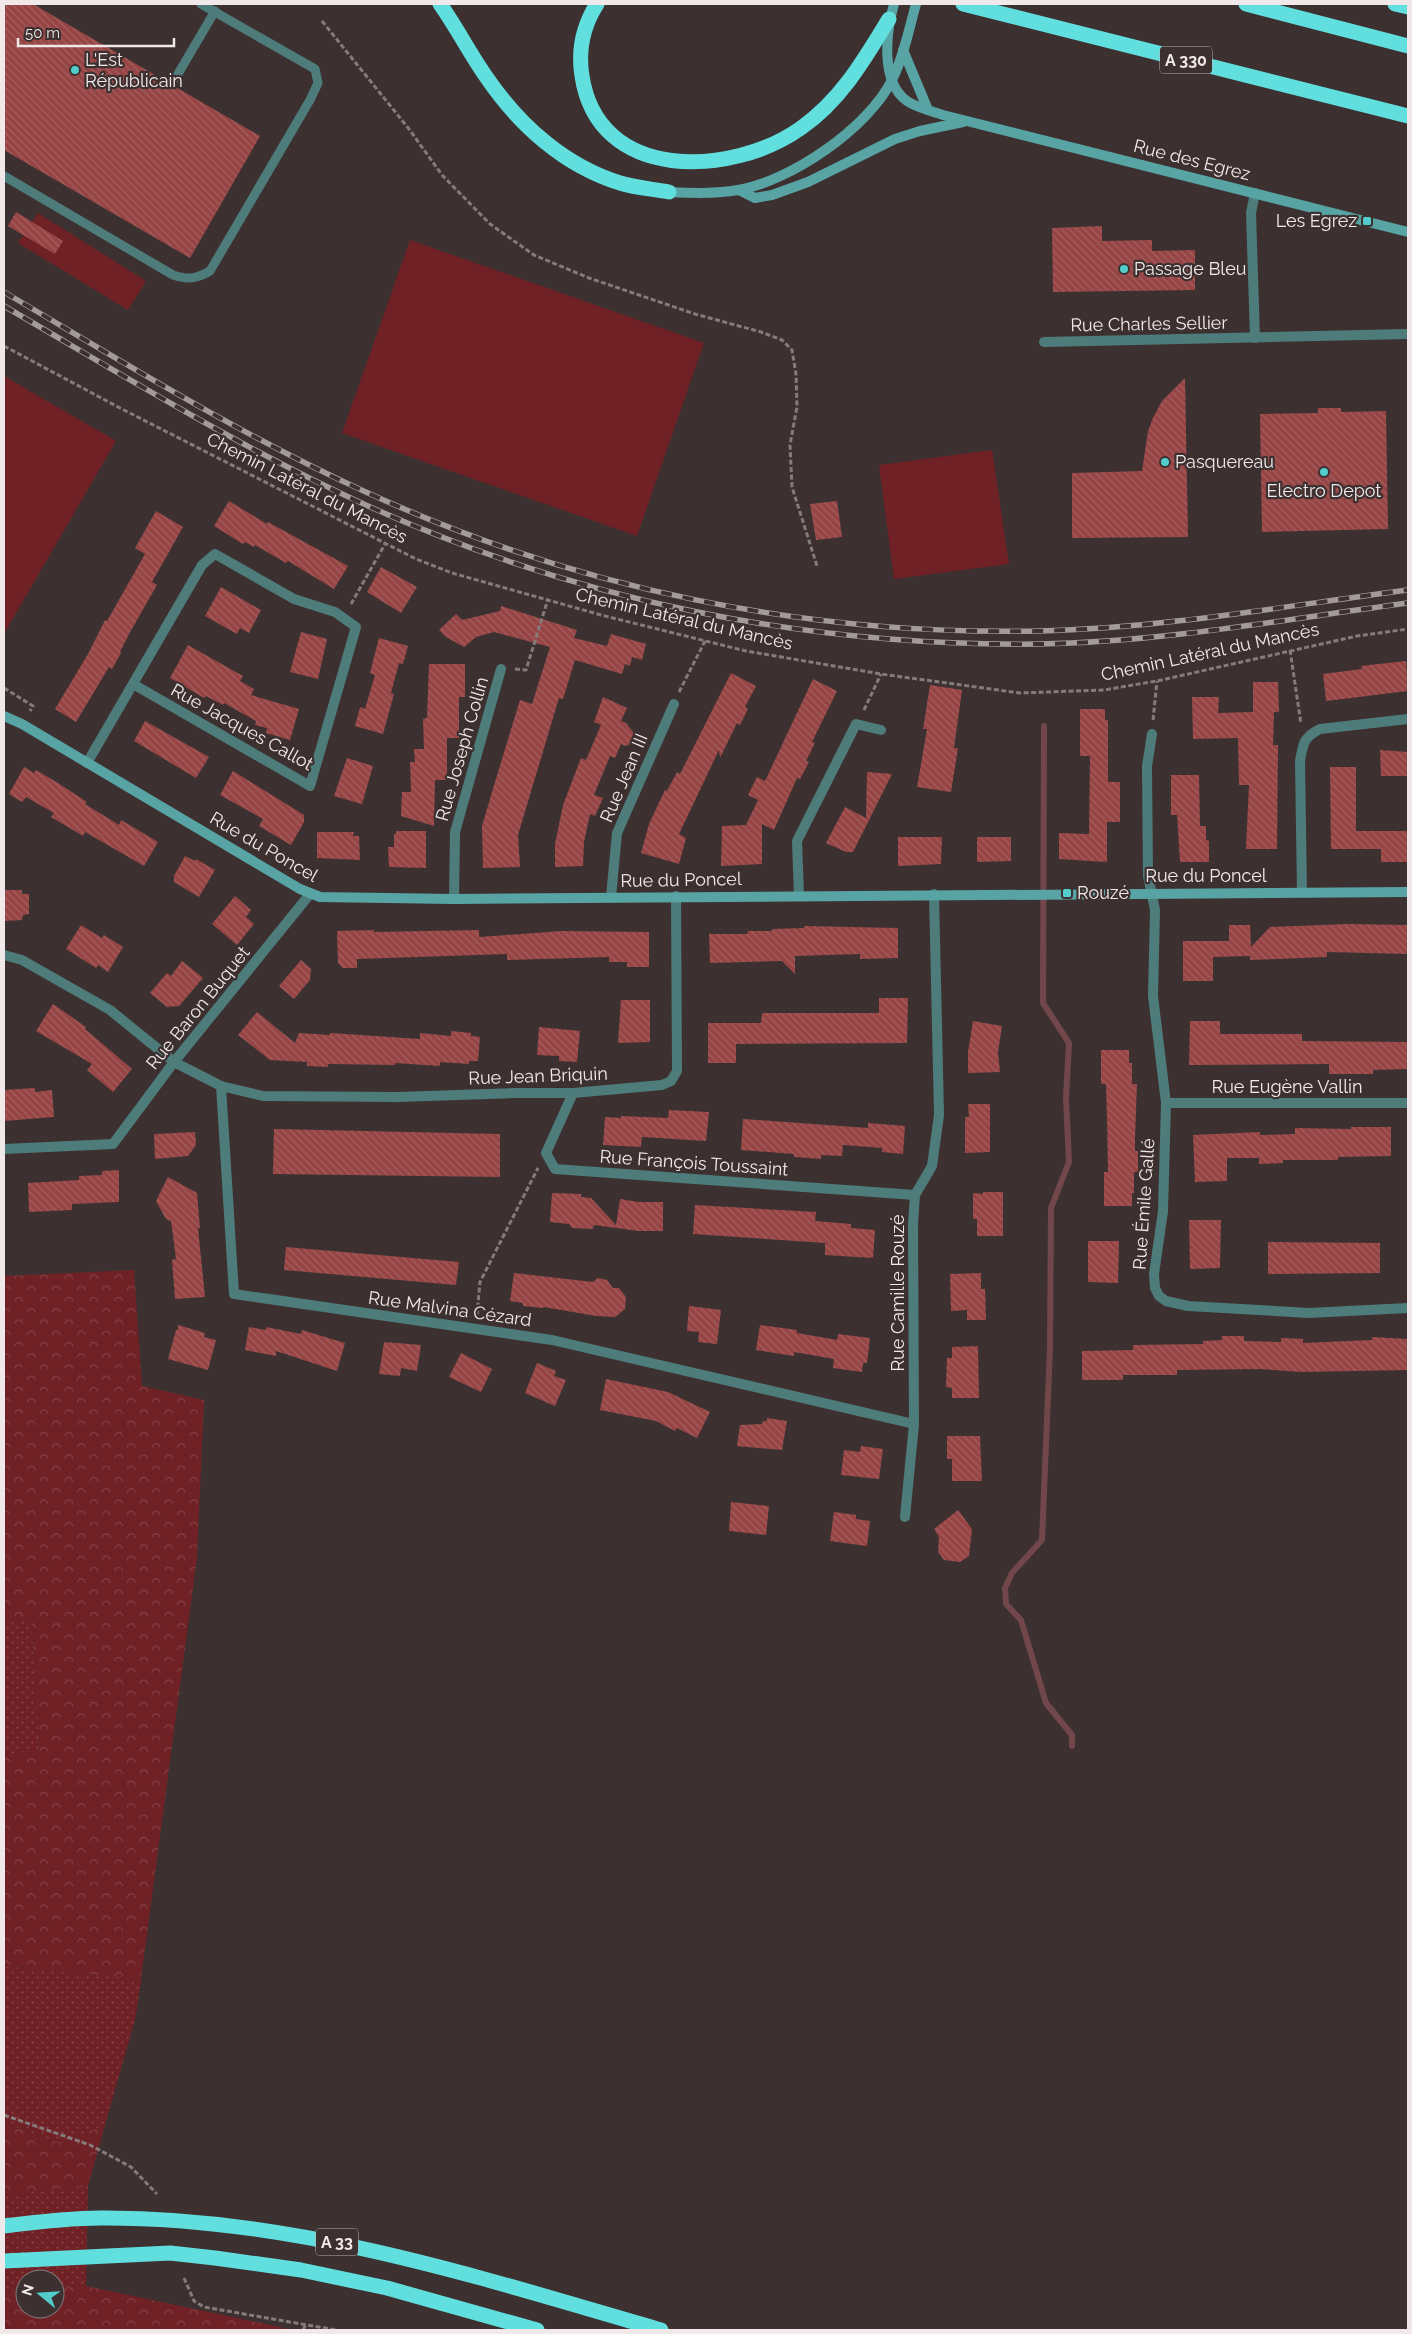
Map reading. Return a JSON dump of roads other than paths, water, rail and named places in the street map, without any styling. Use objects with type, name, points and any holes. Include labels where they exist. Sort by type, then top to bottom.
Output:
[{"type":"highway","points":[[440,4],[488,79],[524,123],[554,151],[591,172],[622,184],[669,192]]},
{"type":"highway","points":[[597,4],[590,15],[582,38],[581,66],[584,89],[594,112],[606,130],[640,153],[665,161],[686,163],[728,158],[746,153],[780,140],[800,129],[821,112],[852,78],[889,20]]},
{"type":"highway","name":"A 330","points":[[963,4],[1408,116]]},
{"type":"highway","points":[[1246,4],[1408,46]]},
{"type":"highway","points":[[1395,4],[1408,7]]},
{"type":"highway","name":"A 33","points":[[4,2226],[51,2220],[101,2218],[166,2220],[254,2228],[328,2240],[397,2255],[661,2330]]},
{"type":"highway","name":"A 33","points":[[4,2262],[170,2253],[215,2258],[301,2270],[387,2288],[537,2330]]},
{"type":"street","points":[[892,80],[888,62],[889,20],[894,4]]},
{"type":"street","points":[[669,192],[702,193],[739,190],[780,175],[810,160],[830,147],[851,130],[876,103],[892,80],[916,4]]},
{"type":"street","points":[[903,50],[928,110]]},
{"type":"street","name":"Rue des Egrez","points":[[892,80],[900,94],[909,102],[928,110],[1408,232]]},
{"type":"street","points":[[739,190],[755,198],[772,195],[832,172],[895,139],[920,131],[968,121]]},
{"type":"street","points":[[1255,193],[1251,213],[1255,338]]},
{"type":"street","name":"Rue Charles Sellier","points":[[1044,342],[1408,334]]},
{"type":"street","name":"Rue Jacques Callot","points":[[215,554],[294,599],[335,612],[356,627],[310,786],[133,684],[202,566],[215,554]]},
{"type":"street","name":"Rue Joseph Collin","points":[[454,899],[455,832],[501,669]]},
{"type":"street","points":[[87,763],[133,684]]},
{"type":"street","name":"Rue Jean III","points":[[611,897],[617,833],[674,704]]},
{"type":"street","name":"Rue du Poncel","points":[[4,716],[22,724],[310,894],[336,898],[454,899],[1408,892]]},
{"type":"street","points":[[1302,892],[1300,761],[1302,746],[1308,735],[1320,729],[1408,719]]},
{"type":"street","points":[[799,895],[797,842],[856,724],[881,730]]},
{"type":"street","name":"Rue Émile Gallé","points":[[1152,734],[1147,766],[1148,876],[1155,910],[1153,996],[1166,1103],[1163,1211],[1154,1274],[1155,1288],[1159,1296],[1166,1301],[1188,1306],[1309,1314],[1408,1308]]},
{"type":"street","name":"Rue Baron Buquet","points":[[4,1149],[112,1144],[174,1062],[310,894]]},
{"type":"street","name":"Rue Camille Rouzé","points":[[904,1517],[914,1424],[913,1224],[916,1195],[932,1166],[939,1115],[934,894]]},
{"type":"street","name":"Rue Jean Briquin","points":[[221,1086],[263,1096],[398,1097],[514,1093],[573,1094],[662,1085],[671,1081],[677,1071],[676,896]]},
{"type":"street","points":[[4,955],[22,960],[110,1010],[174,1062],[221,1086]]},
{"type":"street","name":"Rue Malvina Cézard","points":[[221,1086],[234,1294],[552,1340],[914,1424]]},
{"type":"street","name":"Rue François Toussaint","points":[[573,1094],[546,1153],[554,1170],[916,1195]]},
{"type":"street","name":"Rue Eugène Vallin","points":[[1166,1103],[1408,1103]]},
{"type":"lane","points":[[4,176],[173,275],[186,280],[197,278],[210,271],[310,100],[318,83],[315,69],[201,4]]},
{"type":"lane","points":[[175,78],[214,11]]},
{"type":"waterway","points":[[1044,726],[1043,1003],[1069,1043],[1066,1098],[1069,1162],[1051,1208],[1050,1348],[1042,1540],[1012,1573],[1005,1588],[1006,1604],[1021,1620],[1046,1703],[1072,1735],[1072,1746]]},
{"type":"railway","points":[[4,292],[229,423],[368,493],[448,527],[529,556],[612,580],[696,600],[781,615],[866,625],[952,630],[1039,631],[1132,626],[1178,621],[1408,590]]},
{"type":"railway","points":[[4,306],[229,436],[368,506],[448,539],[529,568],[612,592],[696,612],[781,627],[866,637],[952,643],[1039,644],[1132,639],[1179,634],[1408,603]]},
{"type":"place","name":"L'Est Républicain","points":[[75,70]]},
{"type":"place","name":"Les Egrez","points":[[1367,221]]},
{"type":"place","name":"Passage Bleu","points":[[1124,269]]},
{"type":"place","name":"Pasquereau","points":[[1165,462]]},
{"type":"place","name":"Electro Depot","points":[[1324,472]]},
{"type":"place","name":"Rouzé","points":[[1067,893]]}]
